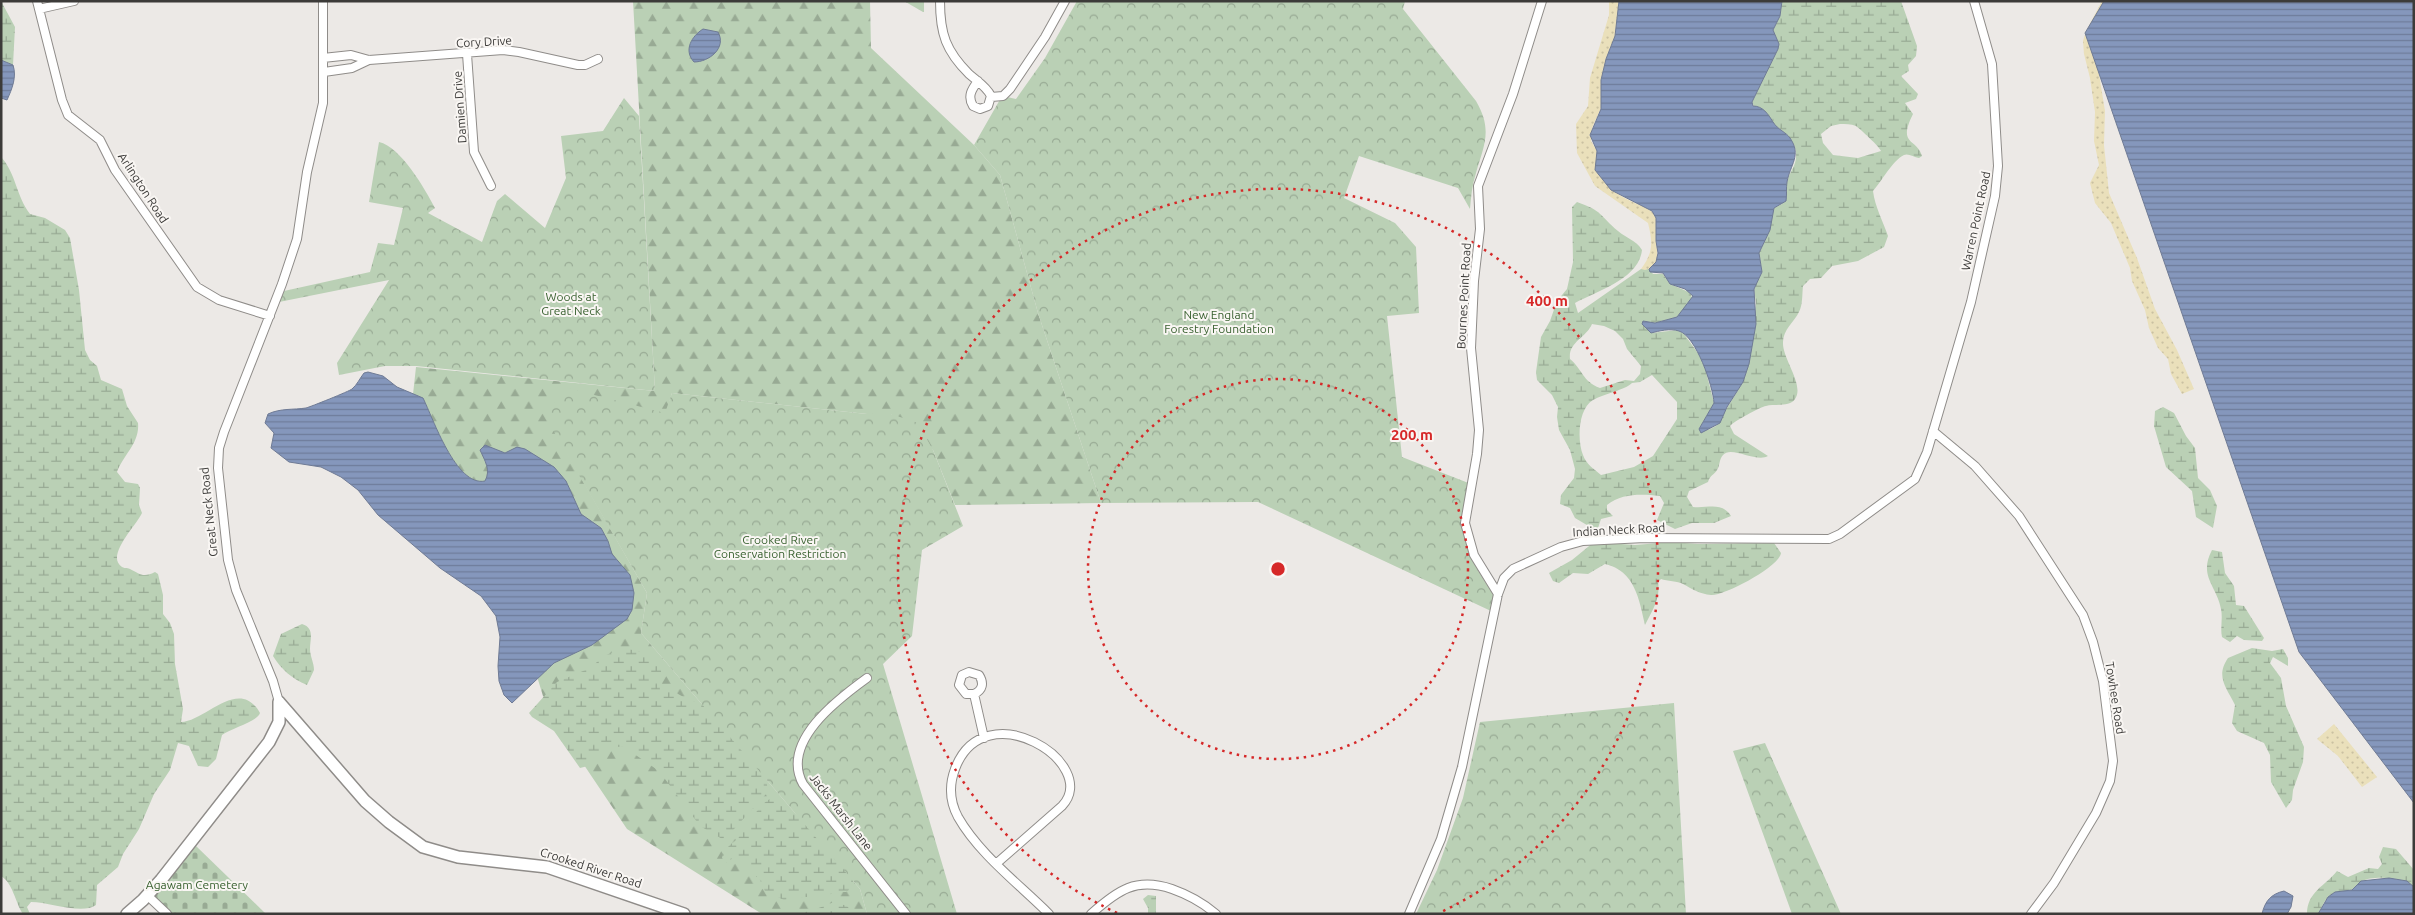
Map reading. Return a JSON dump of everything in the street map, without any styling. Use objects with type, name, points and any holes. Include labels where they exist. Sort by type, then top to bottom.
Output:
[{"type":"street","points":[[38,5],[74,1]]},
{"type":"street","name":"Great Neck Road","points":[[127,914],[148,896],[269,742],[279,722],[279,702],[232,579],[225,540],[218,468],[222,437],[270,316],[297,240],[307,172],[322,109],[324,72],[323,1]]},
{"type":"street","points":[[940,1],[944,40],[956,59],[988,90],[991,97],[986,107],[977,109],[972,106],[970,94],[978,81]]},
{"type":"street","points":[[991,97],[1003,96],[1010,89],[1045,37],[1066,1]]},
{"type":"street","name":"Bournes Point Road","points":[[1498,594],[1474,555],[1465,523],[1477,454],[1479,430],[1471,348],[1474,282],[1480,229],[1478,186],[1513,94],[1542,1]]},
{"type":"street","name":"Warren Point Road","points":[[1954,355],[1971,302],[1998,181],[1996,109],[1992,64],[1974,1]]},
{"type":"street","name":"Arlington Road","points":[[38,5],[67,114],[100,140],[115,170],[197,287],[219,300],[270,316]]},
{"type":"street","name":"Cory Drive","points":[[323,58],[351,55],[369,60],[519,52],[578,65],[585,65],[598,59]]},
{"type":"street","name":"Damien Drive","points":[[467,54],[474,152],[491,186]]},
{"type":"street","name":"Cory Drive","points":[[324,72],[352,68],[369,60]]},
{"type":"street","name":"Indian Neck Road","points":[[1409,914],[1441,839],[1462,767],[1498,594],[1504,578],[1513,569],[1561,547],[1583,541],[1645,538],[1760,540],[1832,538],[1914,481],[1923,463],[1954,355]]},
{"type":"street","name":"Towhee Road","points":[[1933,431],[1975,466],[2019,516],[2082,615],[2091,637],[2103,680],[2113,761],[2110,781],[2096,813],[2059,875],[2031,914]]},
{"type":"street","name":"Jacks Marsh Lane","points":[[867,678],[840,700],[808,734],[799,749],[798,770],[803,784],[906,914]]},
{"type":"street","points":[[974,694],[984,738]]},
{"type":"street","name":"Crooked River Road","points":[[279,702],[373,809],[423,847],[458,856],[547,867],[684,914]]},
{"type":"street","points":[[997,863],[1041,826],[1071,794],[1071,782],[1056,760],[1037,741],[1015,735],[984,738],[968,748],[959,759],[951,781],[951,796],[959,818],[997,863],[1049,914]]},
{"type":"street","points":[[1091,914],[1125,889],[1150,883],[1200,901],[1216,914]]},
{"type":"street","points":[[148,896],[166,914]]},
{"type":"green space","points":[[1,1],[15,27],[13,65],[1,60]]},
{"type":"green space","points":[[633,1],[870,1],[871,48],[974,145],[1000,175],[1038,313],[1101,503],[955,505],[933,450],[891,414],[867,414],[672,393],[666,413],[547,418],[647,593],[641,633],[860,889],[867,914],[762,914],[627,829],[586,768],[543,696],[528,647],[406,458],[416,367],[655,391]]},
{"type":"green space","points":[[904,1],[924,1],[924,12],[923,12]]},
{"type":"green space","name":"New England Forestry Foundation","points":[[1077,1],[1405,1],[1403,9],[1476,101],[1486,129],[1484,146],[1471,196],[1470,209],[1458,188],[1359,156],[1344,198],[1395,223],[1416,247],[1419,313],[1387,316],[1402,457],[1471,484],[1464,527],[1465,536],[1474,563],[1494,596],[1491,611],[1258,502],[1101,503],[1038,313],[1000,175],[974,145],[1002,96],[1016,99],[1045,58]]},
{"type":"green space","points":[[1782,1],[1901,1],[1917,46],[1916,56],[1908,65],[1909,71],[1901,76],[1918,94],[1916,99],[1905,103],[1913,114],[1907,137],[1920,150],[1922,156],[1919,158],[1906,155],[1900,158],[1891,166],[1873,191],[1877,208],[1888,236],[1884,247],[1858,261],[1832,266],[1821,278],[1810,279],[1803,286],[1800,309],[1783,338],[1786,356],[1797,387],[1797,393],[1793,402],[1763,407],[1730,426],[1734,434],[1768,456],[1763,458],[1727,452],[1723,455],[1716,472],[1708,482],[1689,491],[1687,497],[1693,507],[1718,507],[1727,511],[1731,516],[1714,523],[1692,523],[1675,529],[1657,520],[1664,503],[1660,496],[1632,495],[1619,498],[1607,505],[1607,510],[1613,516],[1601,519],[1597,531],[1575,518],[1570,508],[1560,504],[1561,495],[1574,478],[1575,469],[1570,450],[1559,430],[1558,407],[1552,395],[1537,380],[1536,372],[1541,337],[1550,321],[1557,301],[1567,289],[1573,262],[1572,207],[1577,202],[1596,211],[1642,250],[1639,260],[1625,276],[1605,289],[1575,303],[1578,313],[1641,269],[1649,269],[1653,274],[1663,274],[1670,284],[1691,293],[1692,300],[1677,317],[1655,323],[1643,321],[1651,333],[1678,330],[1684,334],[1703,360],[1714,403],[1699,429],[1708,430],[1716,426],[1743,382],[1751,349],[1756,303],[1754,289],[1762,272],[1759,253],[1765,241],[1774,208],[1782,204],[1784,200],[1787,182],[1796,160],[1795,148],[1791,140],[1763,116],[1752,102],[1778,49],[1779,44],[1773,30],[1780,16]],"holes":[[[1840,124],[1856,126],[1881,151],[1858,158],[1833,155],[1823,143],[1821,134],[1831,126]],[[1592,324],[1604,326],[1615,331],[1623,339],[1627,349],[1641,366],[1640,374],[1634,381],[1625,380],[1600,388],[1586,379],[1570,359],[1570,353],[1574,344]],[[1652,375],[1677,402],[1677,419],[1653,456],[1634,467],[1601,475],[1586,461],[1581,449],[1580,425],[1584,410],[1593,400],[1632,383],[1640,382]]]},
{"type":"green space","name":"Woods at Great Neck","points":[[624,98],[639,116],[655,391],[416,366],[385,366],[339,375],[337,363],[389,280],[279,302],[284,291],[370,272],[378,243],[394,245],[403,208],[369,202],[379,142],[396,152],[419,180],[435,208],[428,213],[482,242],[497,201],[505,194],[545,228],[566,178],[561,136],[603,131]]},
{"type":"green space","points":[[1,157],[10,170],[25,207],[30,214],[45,218],[65,230],[70,238],[79,290],[85,350],[90,360],[97,366],[101,380],[122,389],[127,406],[138,423],[134,443],[117,472],[125,482],[138,484],[140,488],[139,505],[142,513],[123,541],[117,556],[118,562],[122,567],[129,568],[142,575],[155,572],[158,574],[163,595],[163,614],[170,623],[174,634],[175,664],[183,709],[181,722],[191,720],[232,699],[242,699],[252,703],[260,713],[249,722],[222,735],[216,759],[208,767],[198,766],[189,746],[178,743],[170,770],[154,794],[139,829],[123,854],[118,867],[97,885],[96,905],[83,909],[31,902],[27,907],[30,914],[23,914],[11,888],[1,876]]},
{"type":"green space","name":"Crooked River Conservation Restriction","points":[[563,387],[665,413],[672,393],[867,414],[891,414],[918,423],[933,450],[963,526],[922,550],[912,636],[883,664],[957,914],[867,914],[860,889],[641,633],[647,593],[546,418]]},
{"type":"green space","points":[[2163,407],[2174,413],[2186,436],[2195,448],[2198,478],[2210,490],[2217,506],[2213,528],[2196,517],[2192,491],[2166,467],[2154,426],[2155,411]]},
{"type":"green space","points":[[1594,542],[1635,545],[1672,542],[1698,544],[1774,543],[1781,553],[1772,565],[1762,572],[1739,586],[1718,594],[1703,594],[1681,583],[1661,579],[1658,582],[1659,588],[1655,604],[1645,625],[1634,587],[1623,573],[1615,568],[1605,564],[1588,574],[1573,573],[1559,583],[1553,581],[1549,573],[1572,560]]},
{"type":"green space","points":[[2212,550],[2222,552],[2225,573],[2234,586],[2236,605],[2244,606],[2264,638],[2262,641],[2244,640],[2237,636],[2230,642],[2222,637],[2221,609],[2210,581],[2207,567]]},
{"type":"green space","points":[[302,624],[309,628],[310,631],[310,652],[314,667],[307,685],[287,673],[273,656],[281,634]]},
{"type":"green space","points":[[2252,648],[2272,651],[2283,649],[2288,658],[2288,666],[2273,657],[2270,663],[2281,678],[2286,706],[2304,747],[2303,762],[2293,790],[2292,800],[2286,808],[2271,782],[2270,755],[2264,743],[2237,731],[2232,723],[2235,705],[2222,677],[2222,671],[2228,658]]},
{"type":"green space","points":[[620,649],[646,654],[656,662],[662,675],[660,690],[671,690],[687,699],[710,707],[766,778],[768,792],[724,840],[700,826],[659,771],[624,747],[613,747],[603,751],[593,758],[588,766],[580,768],[554,731],[529,713],[557,682],[590,668],[604,656]]},
{"type":"green space","points":[[1674,703],[1686,914],[1416,914],[1437,870],[1463,798],[1480,722]]},
{"type":"green space","points":[[1765,743],[1841,914],[1792,914],[1733,751]]},
{"type":"green space","points":[[772,798],[778,800],[804,820],[854,873],[852,888],[846,892],[834,892],[826,897],[804,897],[784,900],[765,891],[760,880],[738,859],[733,858],[726,863],[722,858],[725,850],[736,840],[762,805]]},
{"type":"green space","name":"Agawam Cemetery","points":[[195,845],[266,914],[171,914],[154,897]]},
{"type":"green space","points":[[2383,847],[2396,849],[2414,870],[2414,887],[2397,879],[2367,879],[2353,889],[2337,892],[2328,897],[2318,914],[2307,914],[2313,895],[2337,871],[2348,877],[2369,868],[2378,869],[2382,864],[2379,857]]},
{"type":"green space","points":[[1148,895],[1156,896],[1156,914],[1148,914],[1148,908],[1143,899]]},
{"type":"green space","points":[[834,902],[847,906],[854,914],[794,914],[811,911]]},
{"type":"sand","points":[[1609,1],[1619,1],[1615,37],[1606,59],[1601,80],[1601,108],[1592,128],[1591,141],[1597,151],[1598,169],[1606,183],[1626,199],[1644,207],[1655,215],[1657,258],[1654,265],[1645,270],[1641,269],[1648,258],[1651,248],[1648,223],[1595,186],[1577,153],[1576,124],[1588,106],[1590,78],[1609,15]]},
{"type":"sand","points":[[2102,1],[2117,1],[2097,62],[2105,111],[2104,145],[2109,193],[2137,258],[2155,309],[2177,350],[2194,389],[2182,394],[2171,374],[2168,359],[2158,348],[2149,328],[2145,310],[2132,281],[2130,268],[2111,223],[2095,203],[2090,183],[2099,165],[2094,141],[2095,112],[2083,41],[2086,31]]},
{"type":"sand","points":[[2334,724],[2377,777],[2362,787],[2338,756],[2317,739]]},
{"type":"water","points":[[1619,1],[1782,1],[1780,16],[1773,30],[1779,44],[1778,49],[1752,102],[1753,106],[1760,107],[1765,111],[1775,125],[1788,136],[1793,144],[1795,155],[1788,176],[1786,201],[1774,208],[1770,230],[1759,253],[1762,272],[1754,289],[1756,324],[1749,364],[1743,382],[1727,407],[1720,423],[1701,433],[1699,429],[1714,403],[1707,374],[1697,351],[1692,342],[1679,331],[1668,330],[1651,333],[1642,324],[1643,321],[1655,323],[1677,317],[1693,296],[1685,289],[1670,284],[1663,273],[1650,272],[1649,269],[1656,262],[1658,253],[1656,218],[1652,211],[1611,190],[1595,170],[1597,151],[1590,135],[1601,109],[1601,80],[1606,59],[1615,36]]},
{"type":"water","points":[[2104,1],[2414,1],[2414,803],[2299,652],[2085,33]]},
{"type":"water","points":[[703,29],[718,32],[720,43],[718,49],[711,57],[694,62],[689,53],[690,44],[695,35]]},
{"type":"water","points":[[1,60],[13,65],[14,69],[11,92],[7,100],[1,98]]},
{"type":"water","points":[[368,372],[383,376],[397,387],[423,398],[439,435],[455,463],[474,480],[485,481],[487,477],[487,466],[480,450],[485,445],[505,453],[517,447],[525,449],[554,467],[566,481],[581,514],[601,528],[612,554],[630,575],[634,593],[632,610],[627,619],[592,645],[554,663],[512,703],[504,695],[499,681],[500,637],[496,616],[481,596],[440,568],[378,515],[358,490],[341,477],[321,467],[289,462],[271,448],[274,433],[265,423],[268,414],[282,410],[306,408],[338,396],[352,389],[364,373]]},
{"type":"water","points":[[2389,878],[2407,881],[2414,887],[2414,914],[2318,914],[2328,897],[2335,892],[2352,890],[2361,881]]},
{"type":"water","points":[[2284,891],[2293,896],[2291,907],[2287,914],[2262,914],[2269,899]]}]
